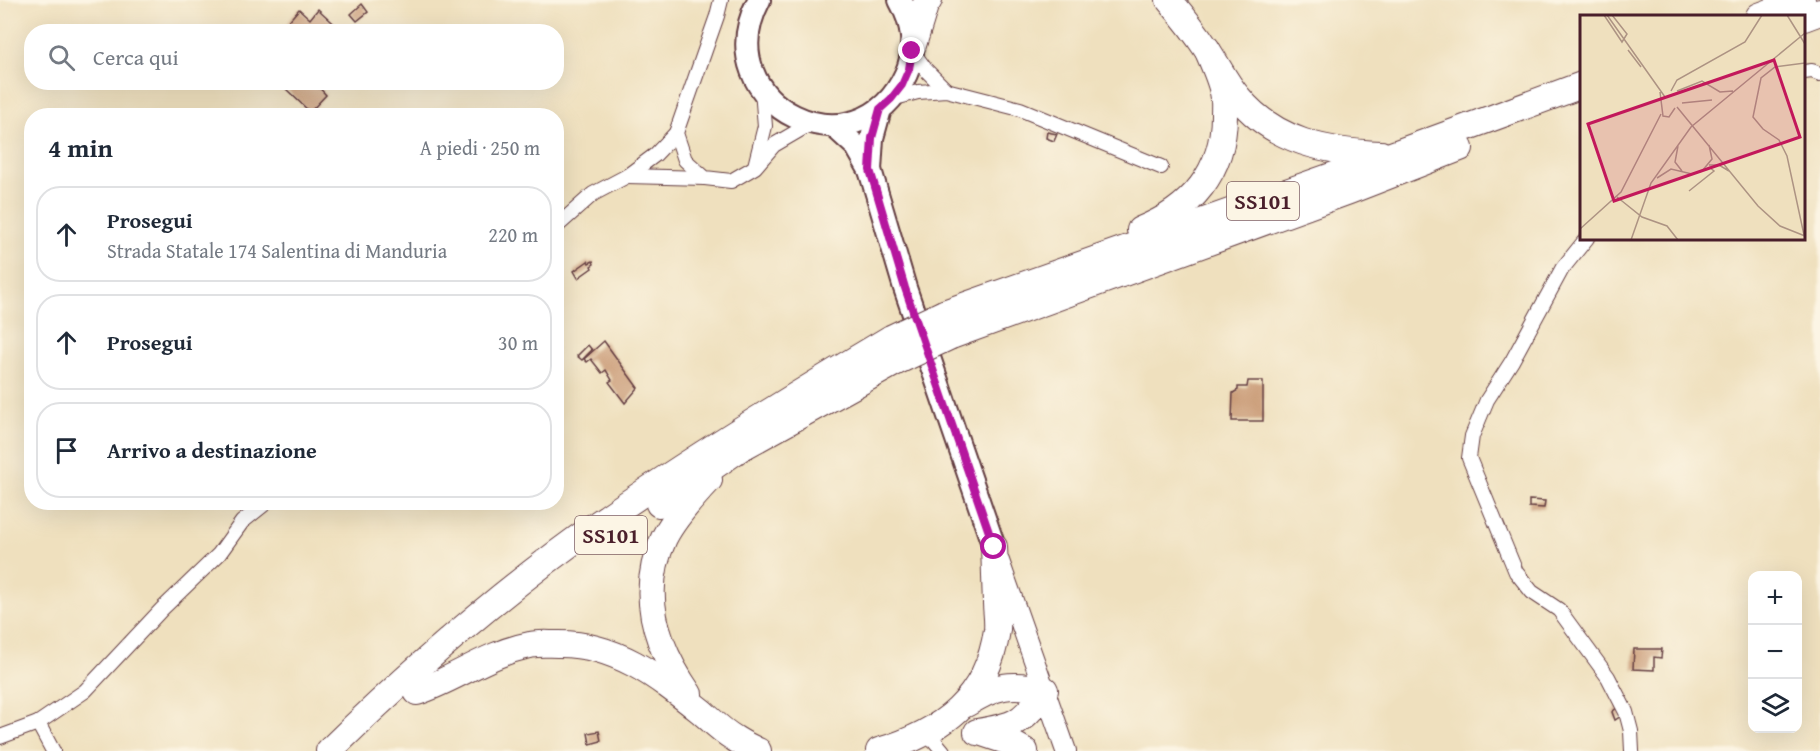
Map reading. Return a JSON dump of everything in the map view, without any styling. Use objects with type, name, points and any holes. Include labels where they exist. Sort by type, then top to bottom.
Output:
[{"type":"highway","points":[[913,48],[925,6],[929,0]]},
{"type":"highway","points":[[1169,0],[1207,49],[1238,97],[1257,116],[1288,137],[1324,149],[1353,153],[1394,154]]},
{"type":"highway","points":[[1762,15],[1802,0]]},
{"type":"highway","points":[[1805,17],[1820,12]]},
{"type":"highway","points":[[1058,274],[1102,245],[1163,221],[1195,196],[1216,164],[1224,132],[1224,94],[1207,49]]},
{"type":"highway","name":"SS101","points":[[329,751],[373,708],[483,611],[597,524],[725,438],[894,349],[1058,274],[1580,85]]},
{"type":"highway","name":"SS101","points":[[948,325],[1349,191],[1580,102]]},
{"type":"highway","name":"SS101","points":[[354,751],[501,618],[600,543],[735,454],[739,449],[894,349]]},
{"type":"highway","points":[[701,711],[675,674],[656,630],[651,594],[657,555],[665,536],[700,490],[735,454]]},
{"type":"highway","points":[[935,737],[963,706],[983,676],[991,656],[997,628],[994,547]]},
{"type":"highway","points":[[417,692],[440,684],[497,654],[531,645],[568,644],[587,647],[633,662],[662,680],[733,738],[758,751]]},
{"type":"highway","points":[[879,751],[935,737],[977,732],[1018,722],[1032,710],[1045,690],[1010,684],[980,695],[963,706]]},
{"type":"highway","points":[[977,732],[1009,742],[1025,751]]},
{"type":"main road","points":[[759,0],[747,33],[747,53],[752,73],[762,91],[775,106],[791,117],[810,124],[834,126],[859,121],[886,104]]},
{"type":"main road","points":[[870,170],[872,138],[886,104],[905,77],[913,48],[908,15],[900,0]]},
{"type":"main road","points":[[834,126],[857,147],[870,170],[905,288],[1066,751]]},
{"type":"street","points":[[564,220],[593,194],[627,176],[655,155],[676,133],[721,0]]},
{"type":"street","points":[[913,48],[926,70],[946,90]]},
{"type":"street","points":[[1805,72],[1820,74]]},
{"type":"street","points":[[886,104],[918,92],[946,90],[1020,109],[1161,167]]},
{"type":"street","points":[[755,167],[765,126],[762,91]]},
{"type":"street","points":[[627,176],[731,181],[755,167],[774,145],[810,124]]},
{"type":"street","points":[[676,133],[685,160],[705,178]]},
{"type":"street","points":[[1585,240],[1562,269],[1512,362],[1487,399],[1472,436],[1469,458],[1516,572],[1532,592],[1559,610],[1608,677],[1626,712],[1632,751]]},
{"type":"street","points":[[0,737],[38,723],[84,691],[162,609],[219,554],[242,522],[257,510]]},
{"type":"street","points":[[38,723],[53,751]]},
{"type":"building","points":[[362,4],[368,12],[357,21],[351,14]]},
{"type":"building","points":[[299,9],[310,19],[318,9],[334,24],[288,24]]},
{"type":"building","points":[[287,90],[321,90],[326,95],[314,108],[306,108]]},
{"type":"building","points":[[1047,132],[1057,134],[1054,141],[1046,138]]},
{"type":"building","points":[[588,261],[589,263],[593,261],[592,268],[578,278],[574,271]]},
{"type":"building","points":[[604,341],[638,388],[625,403],[609,382],[612,380],[606,370],[602,373],[591,359],[587,362],[584,359]]},
{"type":"building","points":[[588,345],[592,350],[582,360],[577,356]]},
{"type":"building","points":[[1248,381],[1263,381],[1263,421],[1232,421],[1233,393],[1238,390],[1238,387],[1247,387]]},
{"type":"building","points":[[1529,500],[1545,501],[1544,508],[1529,507]]},
{"type":"building","points":[[1634,649],[1662,649],[1661,658],[1654,657],[1654,670],[1633,669]]},
{"type":"building","points":[[1619,706],[1621,716],[1615,720],[1612,712]]},
{"type":"building","points":[[599,731],[601,741],[590,744],[588,733]]},
{"type":"route","points":[[912,51],[909,69],[902,85],[880,109],[872,138],[870,170],[905,288],[994,547]]}]
